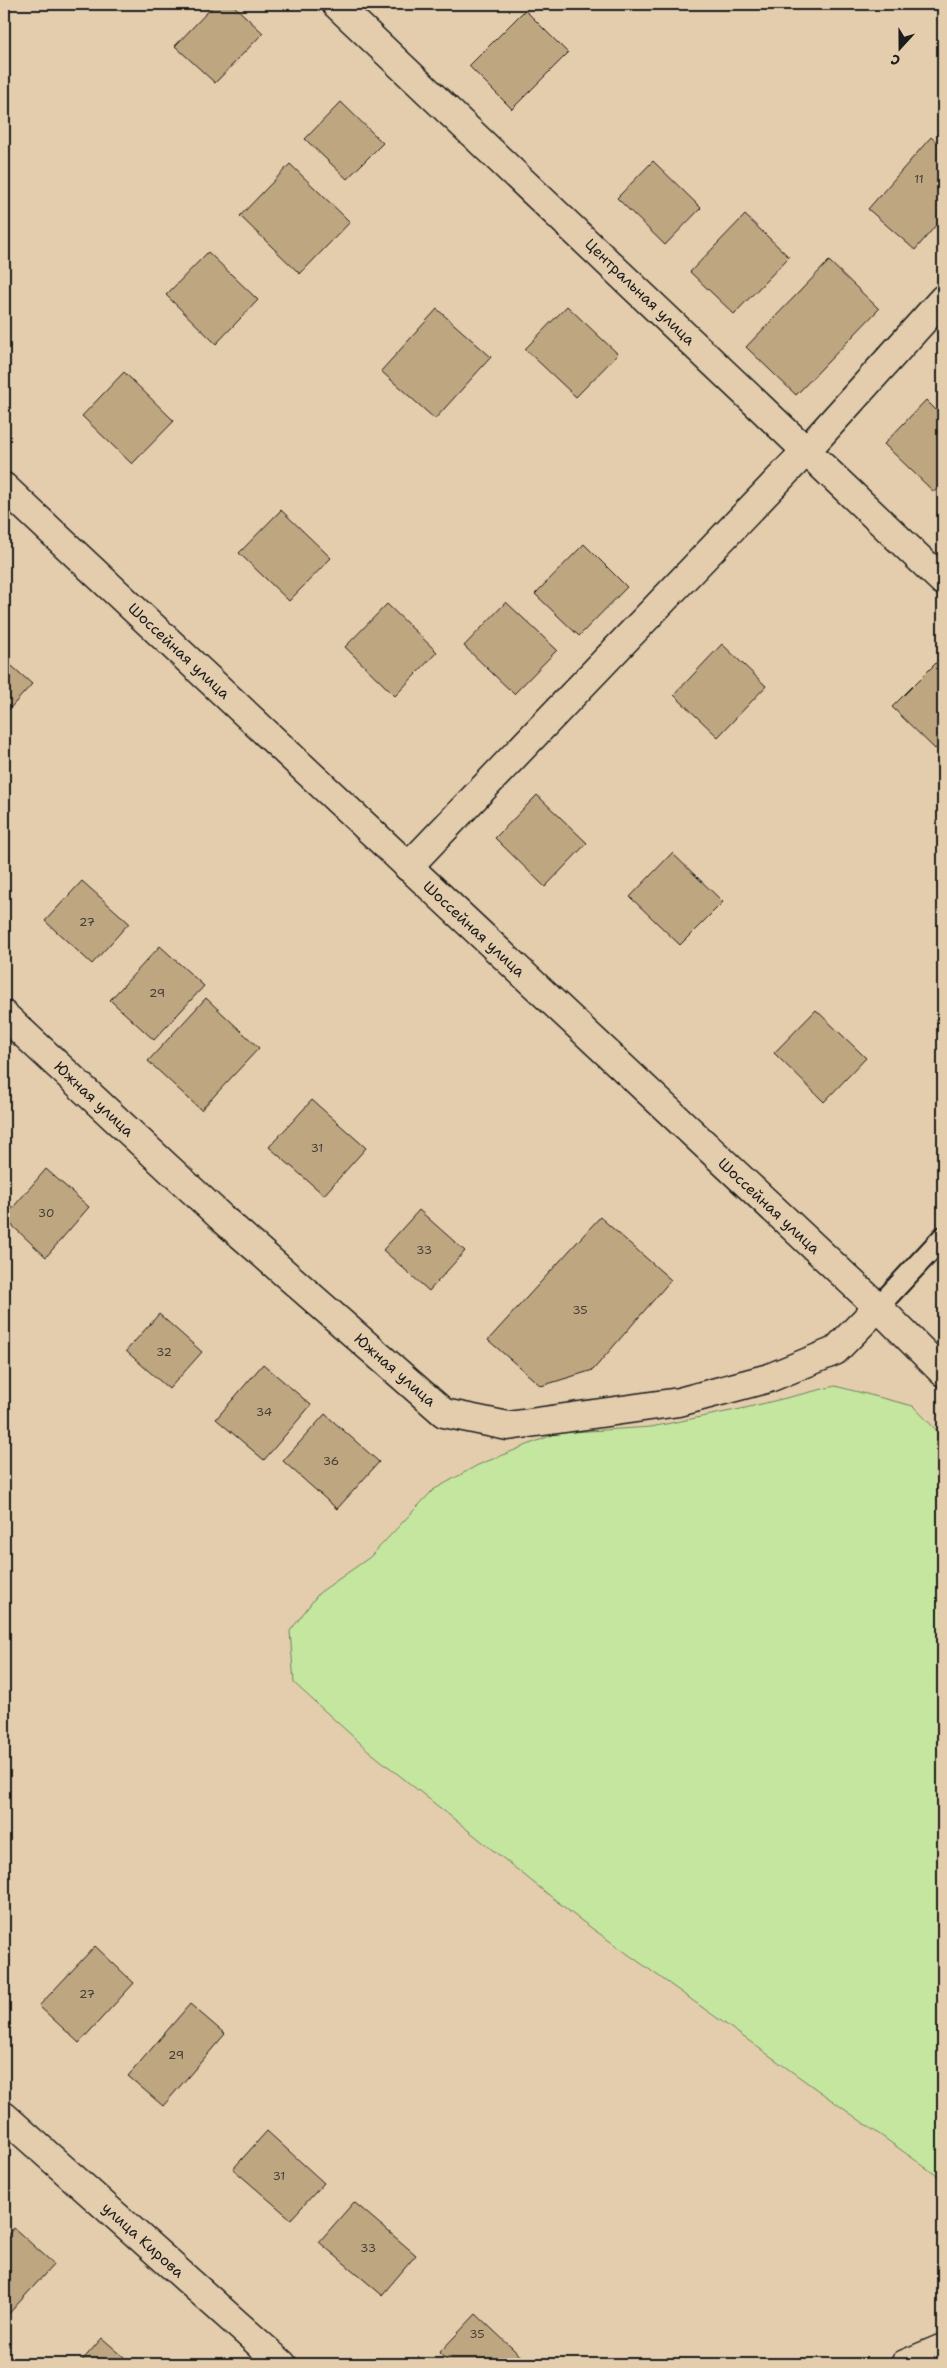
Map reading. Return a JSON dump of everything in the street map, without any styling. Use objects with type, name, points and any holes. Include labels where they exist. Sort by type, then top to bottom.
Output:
[{"type":"street","name":"Центральная улица","points":[[336,4],[943,581]]},
{"type":"street","points":[[408,867],[806,451],[943,300]]},
{"type":"street","name":"Шоссейная улица","points":[[4,486],[878,1307],[943,1372]]},
{"type":"street","name":"Южная улица","points":[[4,1015],[223,1219],[444,1413],[508,1426],[679,1402],[769,1378],[835,1351],[878,1307]]},
{"type":"street","name":"улица Кирова","points":[[4,2116],[282,2364]]},
{"type":"street","points":[[905,2364],[943,2348]]},
{"type":"lane","points":[[878,1307],[943,1237]]},
{"type":"green space","points":[[835,1386],[913,1406],[943,1437],[943,2180],[579,1919],[369,1751],[294,1683],[290,1631],[319,1593],[370,1557],[433,1490],[478,1465],[557,1433],[651,1427],[741,1409]]},
{"type":"building","points":[[215,4],[232,4],[263,33],[215,83],[175,46]]},
{"type":"building","points":[[525,10],[568,53],[512,109],[469,66]]},
{"type":"building","points":[[341,102],[383,143],[347,179],[305,139]]},
{"type":"building","points":[[931,137],[943,148],[943,217],[915,250],[868,209]]},
{"type":"building","points":[[653,161],[701,208],[665,245],[617,198]]},
{"type":"building","points":[[290,164],[350,222],[300,274],[240,216]]},
{"type":"building","points":[[745,215],[789,257],[734,314],[690,272]]},
{"type":"building","points":[[208,252],[258,300],[216,344],[166,295]]},
{"type":"building","points":[[829,261],[879,309],[796,395],[746,347]]},
{"type":"building","points":[[567,306],[618,354],[576,397],[525,349]]},
{"type":"building","points":[[437,309],[491,357],[435,419],[381,371]]},
{"type":"building","points":[[124,372],[174,421],[132,464],[82,416]]},
{"type":"building","points":[[926,400],[943,417],[943,482],[934,492],[884,444]]},
{"type":"building","points":[[281,510],[331,558],[289,601],[239,553]]},
{"type":"building","points":[[584,544],[627,587],[579,636],[535,594]]},
{"type":"building","points":[[506,602],[557,650],[514,694],[464,646]]},
{"type":"building","points":[[387,604],[437,652],[395,696],[345,647]]},
{"type":"building","points":[[722,644],[766,686],[718,737],[674,695]]},
{"type":"building","points":[[941,658],[943,660],[943,741],[935,749],[892,707]]},
{"type":"building","points":[[4,659],[32,684],[4,715]]},
{"type":"building","points":[[537,795],[587,843],[545,887],[495,838]]},
{"type":"building","points":[[672,853],[723,902],[680,945],[630,897]]},
{"type":"building","points":[[82,881],[129,923],[92,964],[45,921]]},
{"type":"building","points":[[160,946],[204,986],[154,1040],[110,1000]]},
{"type":"building","points":[[206,998],[259,1048],[201,1110],[148,1061]]},
{"type":"building","points":[[816,1010],[866,1058],[824,1102],[774,1053]]},
{"type":"building","points":[[312,1100],[366,1148],[324,1195],[269,1147]]},
{"type":"building","points":[[46,1169],[89,1207],[46,1257],[4,1218]]},
{"type":"building","points":[[419,1210],[465,1251],[429,1291],[383,1250]]},
{"type":"building","points":[[600,1217],[671,1280],[593,1370],[541,1386],[488,1340]]},
{"type":"building","points":[[159,1314],[202,1352],[169,1389],[126,1351]]},
{"type":"building","points":[[263,1364],[311,1405],[264,1460],[216,1419]]},
{"type":"building","points":[[325,1414],[379,1462],[337,1509],[283,1461]]},
{"type":"building","points":[[95,1946],[134,1983],[79,2043],[39,2006]]},
{"type":"building","points":[[190,2004],[225,2034],[163,2106],[128,2076]]},
{"type":"building","points":[[267,2131],[324,2183],[291,2219],[233,2169]]},
{"type":"building","points":[[354,2202],[416,2255],[382,2295],[319,2242]]},
{"type":"building","points":[[14,2228],[54,2264],[4,2319],[4,2239]]},
{"type":"building","points":[[476,2314],[529,2364],[451,2364],[439,2353]]},
{"type":"building","points":[[102,2338],[125,2358],[119,2364],[81,2364],[80,2363]]}]
